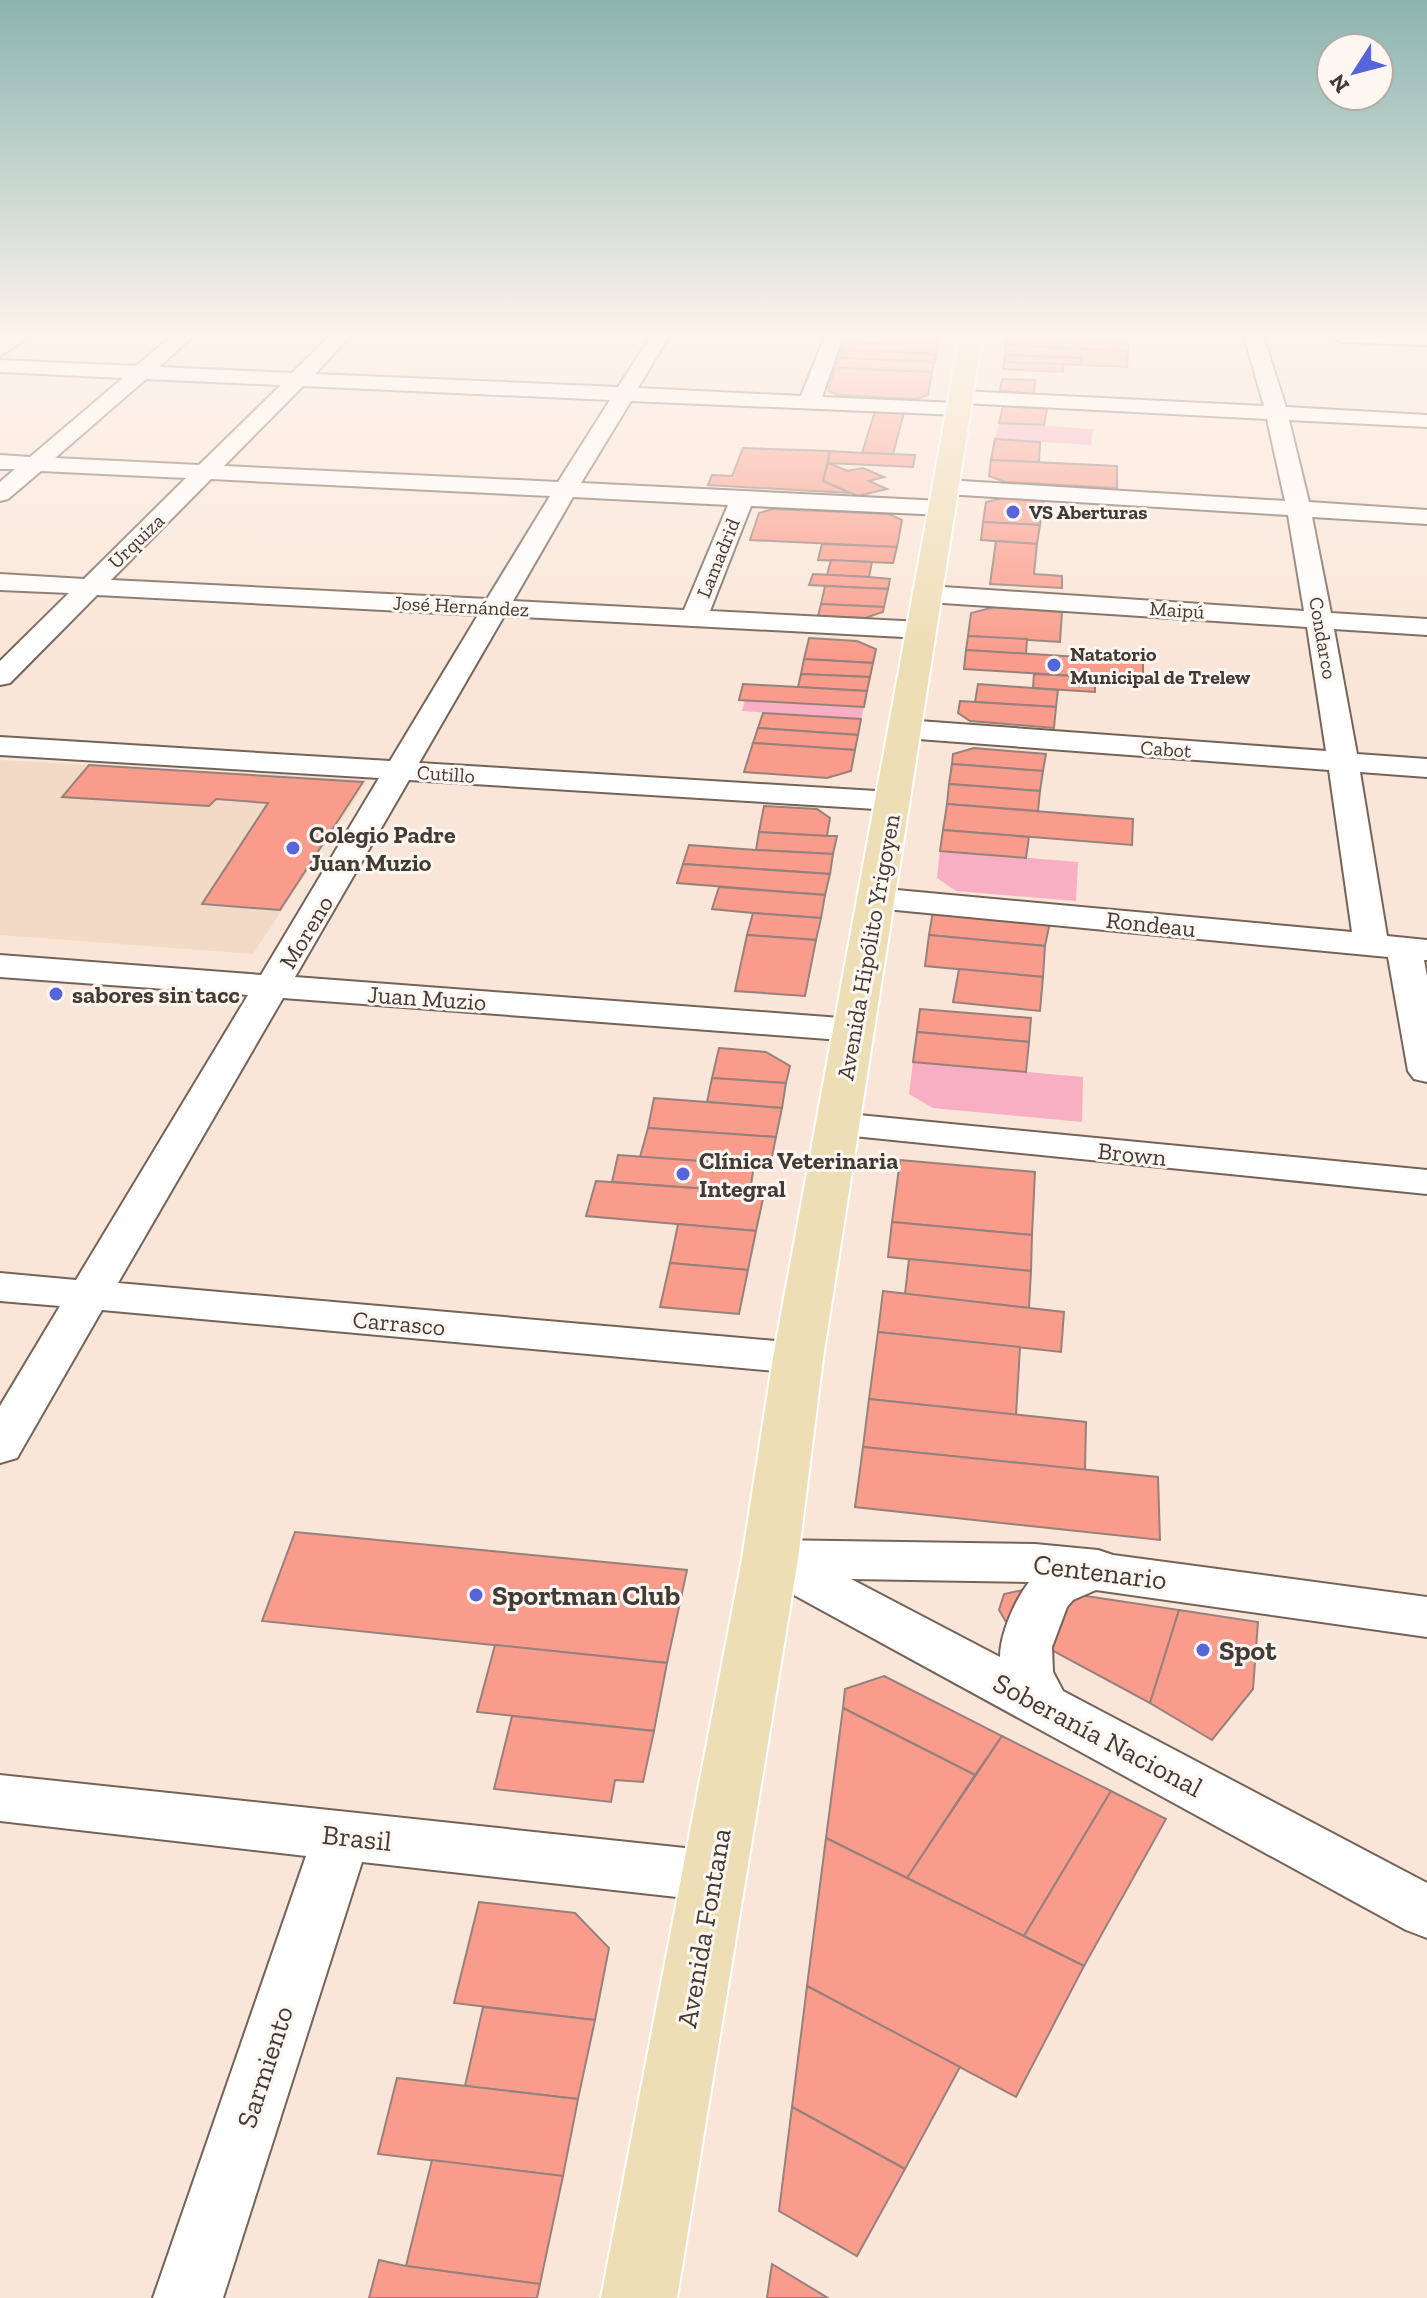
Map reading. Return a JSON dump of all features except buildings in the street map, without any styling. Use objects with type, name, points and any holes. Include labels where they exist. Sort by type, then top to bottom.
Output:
[{"type":"main road","name":"Avenida Hipólito Yrigoyen","points":[[770,1559],[798,1358],[953,443]]},
{"type":"main road","name":"Avenida Fontana","points":[[639,2298],[770,1559]]},
{"type":"street","points":[[0,494],[60,443]]},
{"type":"street","name":"Urquiza","points":[[0,677],[234,443]]},
{"type":"street","name":"Moreno","points":[[0,1446],[595,443]]},
{"type":"street","name":"Condarco","points":[[1285,443],[1301,509],[1346,762],[1401,948],[1427,1071]]},
{"type":"street","points":[[0,462],[742,498],[944,498],[1301,509],[1427,517]]},
{"type":"street","name":"Lamadrid","points":[[694,618],[742,498]]},
{"type":"street","name":"José Hernández","points":[[0,582],[922,630]]},
{"type":"street","name":"Maipú","points":[[928,594],[1427,627]]},
{"type":"street","name":"Cabot","points":[[905,729],[1427,768]]},
{"type":"street","name":"Cutillo","points":[[0,746],[892,801]]},
{"type":"street","name":"Rondeau","points":[[875,898],[1401,948]]},
{"type":"street","name":"Juan Muzio","points":[[0,966],[854,1030]]},
{"type":"street","name":"Brown","points":[[838,1125],[1427,1182]]},
{"type":"street","name":"Carrasco","points":[[0,1287],[798,1358]]},
{"type":"street","name":"Centenario","points":[[770,1559],[967,1560],[1098,1569],[1427,1617]]},
{"type":"street","name":"Soberanía Nacional","points":[[770,1559],[1427,1912]]},
{"type":"street","points":[[1043,1705],[1026,1672],[1026,1647],[1044,1599],[1063,1582],[1098,1569]]},
{"type":"street","name":"Brasil","points":[[0,1798],[713,1876]]},
{"type":"street","name":"Sarmiento","points":[[188,2298],[342,1836]]},
{"type":"shaded area","points":[[745,700],[864,707],[861,719],[742,711]]},
{"type":"shaded area","points":[[0,760],[368,780],[253,954],[0,935]]},
{"type":"shaded area","points":[[940,851],[1078,862],[1076,901],[956,891],[937,878]]},
{"type":"shaded area","points":[[913,1062],[1083,1077],[1082,1122],[933,1108],[909,1094]]},
{"type":"place","name":"VS Aberturas","points":[[1013,512]]},
{"type":"place","name":"Natatorio Municipal de Trelew","points":[[1054,665]]},
{"type":"place","name":"Colegio Padre Juan Muzio","points":[[293,848]]},
{"type":"place","name":"sabores sin tacc","points":[[56,994]]},
{"type":"place","name":"Clínica Veterinaria Integral","points":[[683,1174]]},
{"type":"place","name":"Sportman Club","points":[[476,1595]]},
{"type":"place","name":"Spot","points":[[1203,1650]]}]
